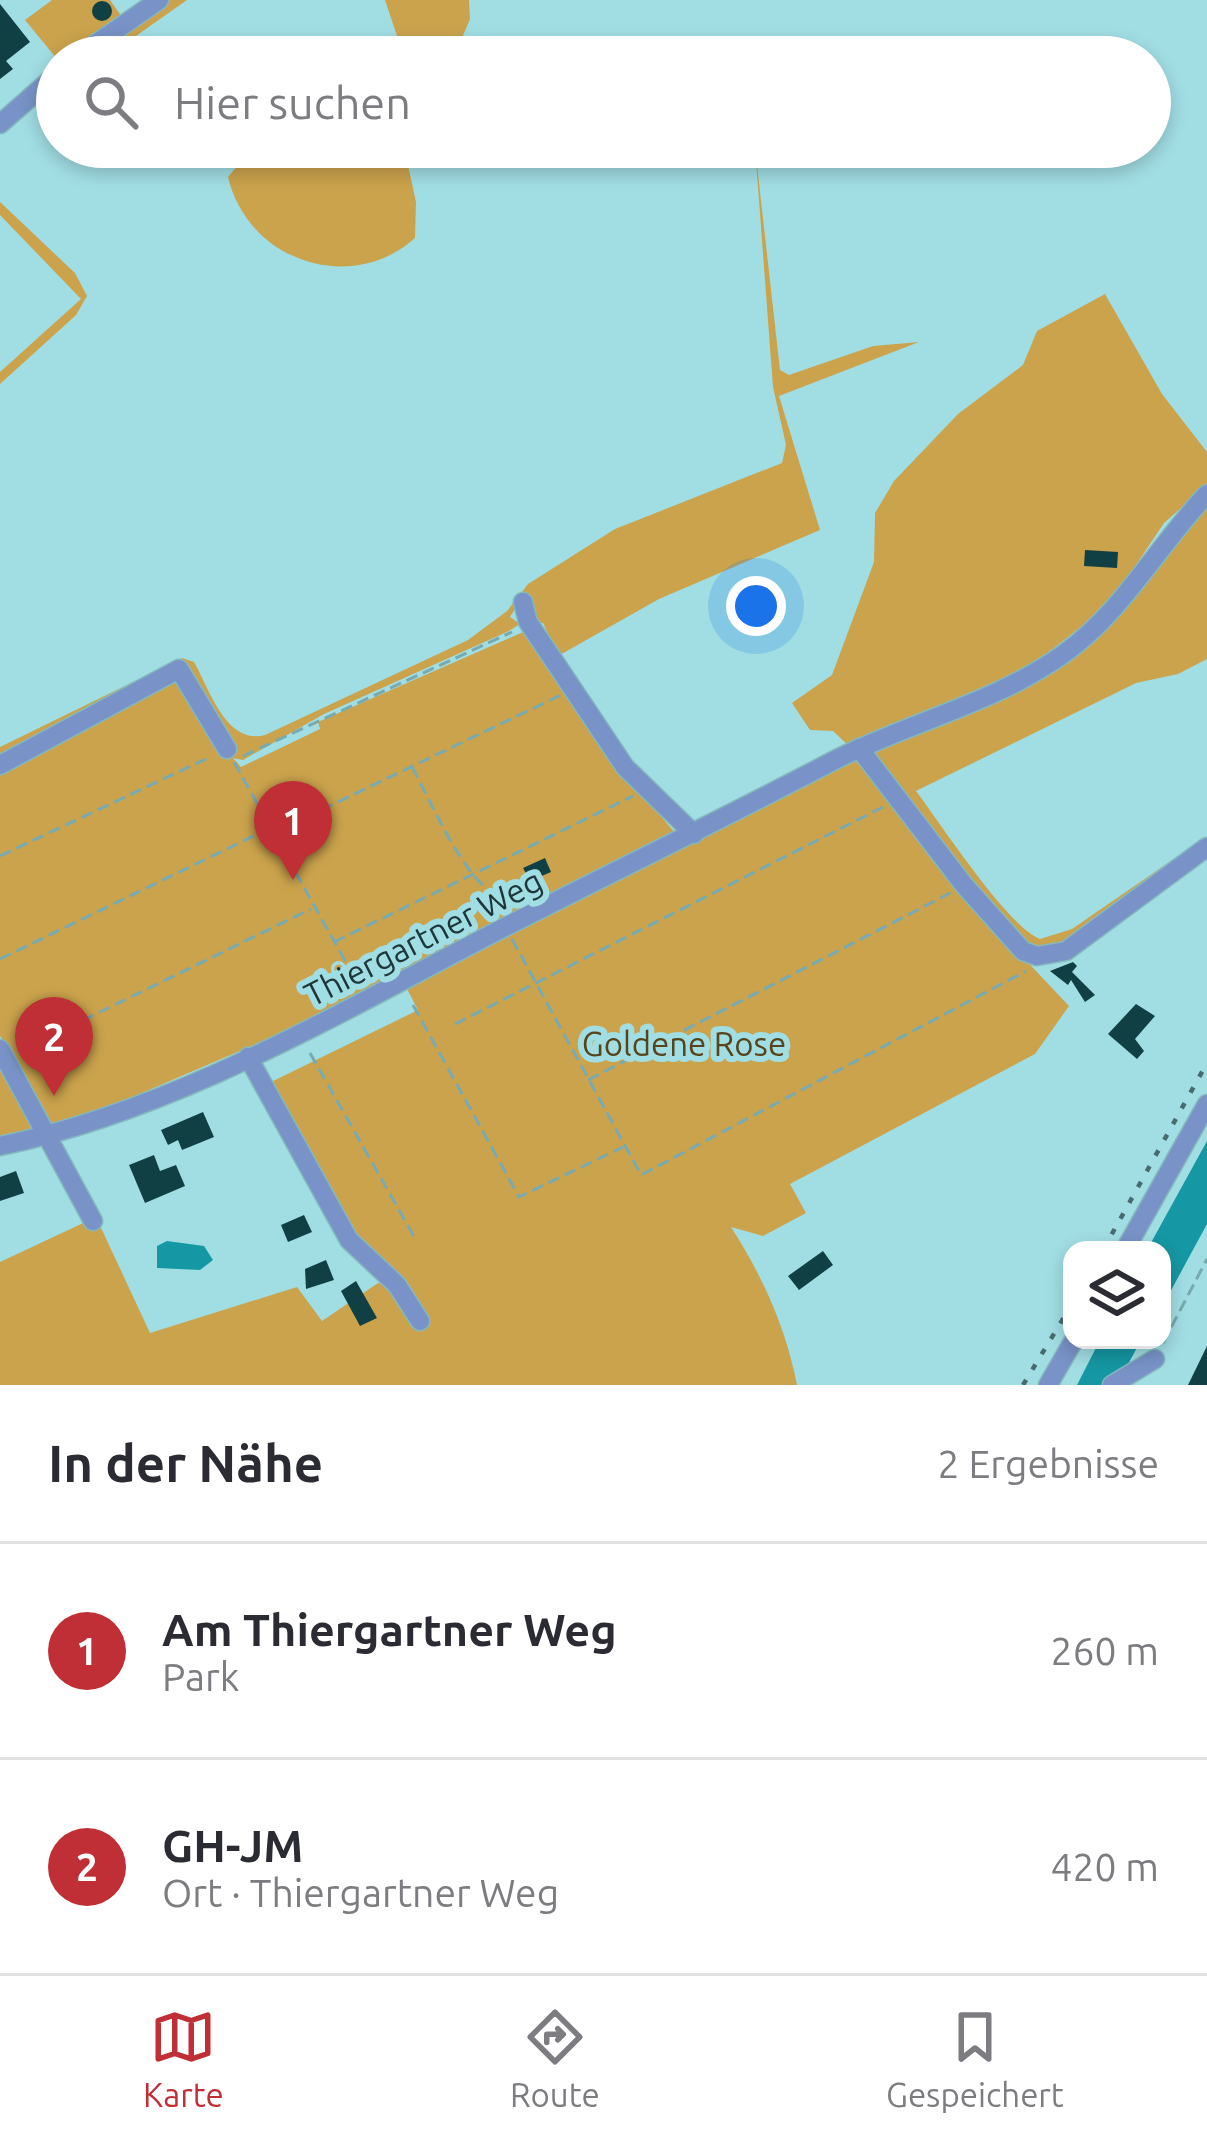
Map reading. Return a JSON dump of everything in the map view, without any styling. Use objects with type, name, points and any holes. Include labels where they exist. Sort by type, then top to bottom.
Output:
[{"type":"street","points":[[107,36],[159,0]]},
{"type":"street","points":[[0,124],[36,92]]},
{"type":"street","name":"Thiergartner Weg","points":[[0,1146],[50,1136],[248,1057],[860,748],[1025,678],[1064,654],[1122,604],[1207,494]]},
{"type":"street","points":[[526,612],[573,689],[646,790],[694,834]]},
{"type":"street","points":[[0,765],[179,669],[230,755]]},
{"type":"street","points":[[860,748],[964,885],[1023,951],[1037,956],[1066,951],[1207,848]]},
{"type":"street","points":[[3,1054],[93,1221]]},
{"type":"street","points":[[248,1057],[349,1240],[397,1285],[420,1321]]},
{"type":"street","points":[[1130,1241],[1207,1104]]},
{"type":"street","points":[[1048,1385],[1069,1349]]},
{"type":"street","points":[[1112,1385],[1147,1361]]},
{"type":"path","points":[[0,856],[230,755],[526,612]]},
{"type":"path","points":[[0,959],[573,689]]},
{"type":"path","points":[[230,755],[367,1000]]},
{"type":"path","points":[[412,766],[471,873],[492,896],[506,899]]},
{"type":"path","points":[[334,942],[646,790]]},
{"type":"path","points":[[454,1024],[901,798]]},
{"type":"path","points":[[588,1080],[964,885]]},
{"type":"path","points":[[3,1054],[314,907]]},
{"type":"path","points":[[508,926],[535,984],[641,1174],[1001,985],[1031,968],[1037,956]]},
{"type":"path","points":[[413,1005],[519,1197],[625,1146]]},
{"type":"path","points":[[310,1052],[416,1240]]},
{"type":"path","points":[[1147,1361],[1207,1259]]},
{"type":"green space","points":[[52,0],[110,0],[122,17],[98,36],[38,36],[25,20]]},
{"type":"green space","points":[[164,0],[187,0],[136,36],[116,36]]},
{"type":"green space","points":[[385,0],[469,0],[470,19],[463,36],[397,36]]},
{"type":"green space","points":[[236,168],[409,168],[416,202],[415,238],[390,255],[362,264],[305,261],[279,249],[257,230],[239,206],[228,177]]},
{"type":"green space","points":[[757,168],[780,370],[789,375],[873,346],[919,342],[779,396],[820,530],[659,599],[558,656],[543,623],[535,623],[520,601],[510,617],[520,624],[509,631],[324,714],[243,760],[233,758],[241,767],[320,729],[318,722],[530,629],[641,793],[677,835],[344,1006],[56,1130],[0,1036],[0,767],[183,664],[0,762],[0,747],[182,658],[194,662],[230,724],[251,736],[265,735],[468,640],[507,611],[528,584],[615,529],[782,463],[786,445],[773,387]]},
{"type":"green space","points":[[0,202],[75,273],[87,296],[76,315],[0,384],[0,372],[81,299],[0,215]]},
{"type":"green space","points":[[1105,294],[1162,394],[1207,452],[1207,485],[1164,523],[1110,604],[1012,681],[850,747],[833,731],[810,730],[792,703],[832,675],[874,562],[875,513],[894,481],[958,414],[1023,365],[1037,331]]},
{"type":"green space","points":[[1207,502],[1207,659],[1178,674],[1136,683],[916,791],[993,895],[1040,939],[1072,929],[1207,836],[1071,944],[1032,949],[961,874],[870,748],[1065,654]]},
{"type":"green space","name":"Goldene Rose","points":[[852,760],[865,765],[954,884],[1069,1006],[1035,1054],[790,1184],[806,1213],[763,1236],[731,1227],[771,1303],[797,1385],[0,1385],[0,1262],[96,1217],[150,1333],[297,1287],[322,1321],[378,1283],[395,1287],[399,1280],[353,1230],[265,1085],[418,1010],[406,987]]},
{"type":"green space","points":[[0,1057],[45,1134],[0,1142]]},
{"type":"water","points":[[1207,1141],[1207,1224],[1171,1290],[1171,1241],[1152,1241]]},
{"type":"water","points":[[167,1241],[204,1246],[213,1260],[200,1270],[157,1268],[157,1246]]},
{"type":"water","points":[[1095,1349],[1136,1349],[1117,1385],[1077,1385]]},
{"type":"building","points":[[102,1],[112,11],[102,21],[92,11]]},
{"type":"building","points":[[0,4],[30,42],[6,61],[13,69],[0,79]]},
{"type":"building","points":[[1085,550],[1118,552],[1117,568],[1084,566]]},
{"type":"building","points":[[545,858],[551,872],[530,881],[523,868]]},
{"type":"building","points":[[1073,962],[1077,966],[1072,972],[1095,995],[1085,1002],[1071,980],[1068,985],[1050,971]]},
{"type":"building","points":[[1136,1004],[1155,1016],[1135,1039],[1144,1051],[1137,1059],[1108,1034]]},
{"type":"building","points":[[203,1112],[214,1137],[182,1150],[178,1140],[168,1145],[161,1130]]},
{"type":"building","points":[[154,1155],[160,1171],[176,1165],[185,1186],[145,1203],[129,1165]]},
{"type":"building","points":[[16,1171],[24,1193],[0,1201],[0,1177]]},
{"type":"building","points":[[304,1215],[312,1232],[288,1242],[281,1225]]},
{"type":"building","points":[[823,1251],[833,1265],[799,1290],[788,1276]]},
{"type":"building","points":[[326,1260],[334,1280],[306,1289],[305,1269]]},
{"type":"building","points":[[356,1281],[377,1318],[360,1326],[341,1291]]},
{"type":"building","points":[[1207,1346],[1207,1385],[1188,1385]]},
{"type":"railway","points":[[1108,1241],[1207,1063]]},
{"type":"railway","points":[[1023,1385],[1063,1319]]},
{"type":"place","name":"Am Thiergartner Weg","points":[[293,880]]},
{"type":"place","name":"GH-JM","points":[[54,1096]]}]
